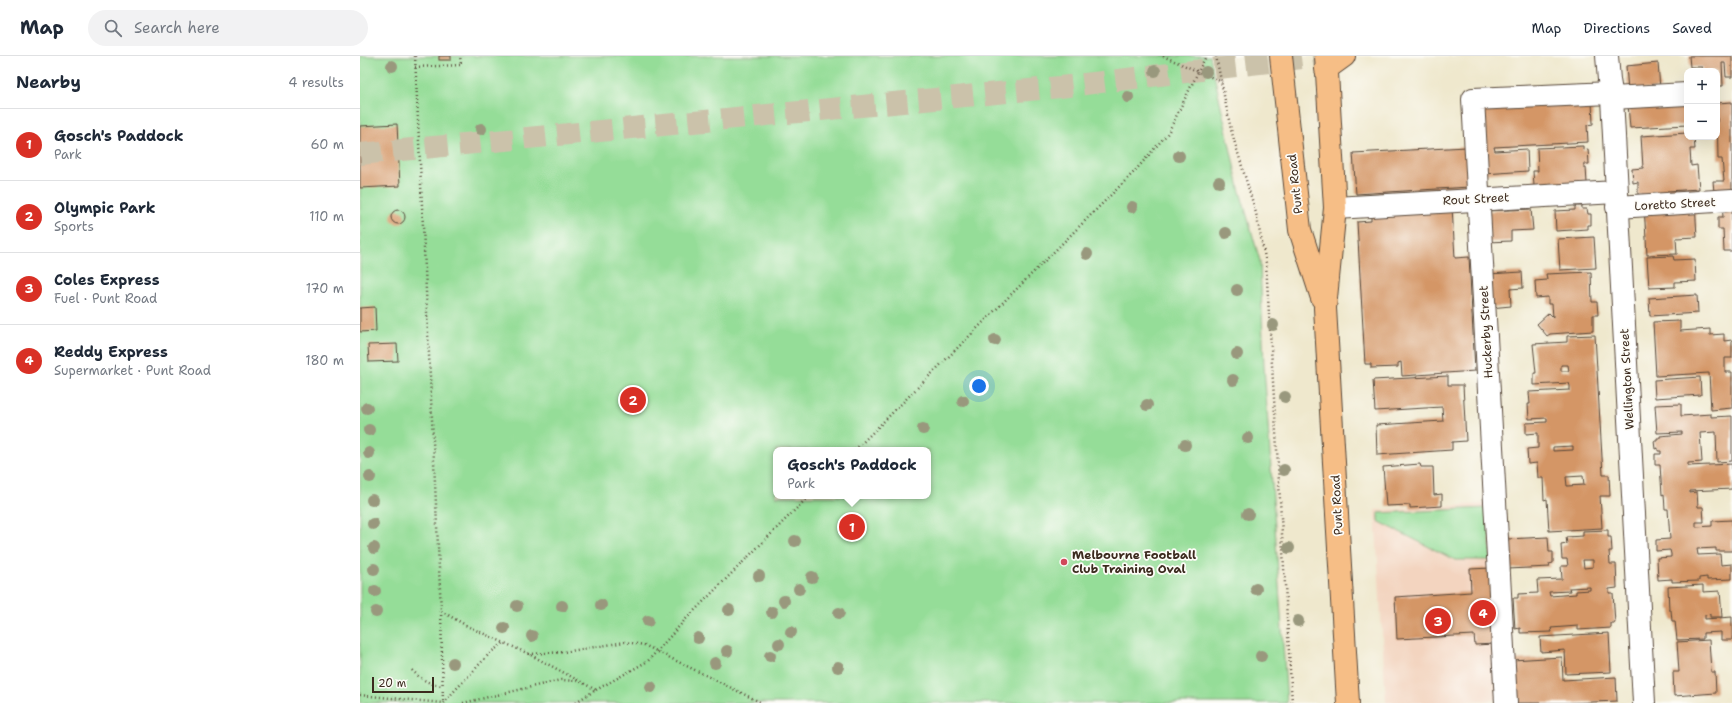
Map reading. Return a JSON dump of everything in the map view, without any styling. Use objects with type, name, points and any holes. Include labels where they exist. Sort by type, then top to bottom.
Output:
[{"type":"main road","name":"Punt Road","points":[[1281,56],[1300,230],[1325,308]]},
{"type":"main road","points":[[1326,62],[1344,56]]},
{"type":"main road","name":"Punt Road","points":[[1326,62],[1335,208],[1325,308],[1348,703]]},
{"type":"street","name":"Wellington Street","points":[[1608,56],[1612,95],[1644,703]]},
{"type":"street","points":[[1612,95],[1684,94]]},
{"type":"street","name":"Huckerby Street","points":[[1506,703],[1472,99],[1612,95]]},
{"type":"street","name":"Rout Street","points":[[1335,208],[1478,199],[1617,199]]},
{"type":"street","name":"Loretto Street","points":[[1617,199],[1732,200]]},
{"type":"path","points":[[414,56],[441,610],[443,703],[491,652],[504,642]]},
{"type":"path","points":[[415,67],[461,65],[460,56]]},
{"type":"path","points":[[1163,56],[1222,82]]},
{"type":"path","points":[[858,447],[1134,172],[1168,133],[1206,56]]},
{"type":"path","points":[[1216,56],[1231,130],[1256,213],[1266,263],[1292,703]]},
{"type":"path","points":[[574,703],[648,661],[684,621],[805,499]]},
{"type":"path","points":[[441,610],[469,627],[529,654],[596,690]]},
{"type":"path","points":[[529,654],[564,652],[625,642],[644,645],[762,703]]},
{"type":"path","points":[[412,670],[420,678],[442,686]]},
{"type":"path","points":[[463,703],[561,680],[571,680],[584,683]]},
{"type":"path","points":[[360,695],[442,703]]},
{"type":"shaded area","points":[[1488,504],[1499,700],[1448,703],[1386,703],[1375,510]]},
{"type":"green space","points":[[360,56],[1210,56],[1239,188],[1260,261],[1264,366],[1287,703],[360,703]]},
{"type":"green space","points":[[1488,508],[1491,560],[1455,560],[1378,521],[1378,513]]},
{"type":"building","points":[[439,56],[451,56],[451,60],[439,60]]},
{"type":"building","points":[[1689,56],[1732,56],[1732,77],[1726,77],[1725,63],[1722,63],[1723,86],[1720,86],[1720,68],[1690,67]]},
{"type":"building","points":[[1658,63],[1660,89],[1628,90],[1626,66]]},
{"type":"building","points":[[1684,100],[1684,125],[1630,128],[1628,104]]},
{"type":"building","points":[[1592,102],[1593,124],[1587,125],[1588,142],[1494,147],[1495,151],[1527,149],[1528,171],[1484,174],[1480,108]]},
{"type":"building","points":[[1732,102],[1732,191],[1714,192],[1713,181],[1724,181],[1722,159],[1718,159],[1718,140],[1720,140],[1720,103]]},
{"type":"building","points":[[397,124],[400,186],[360,188],[360,126]]},
{"type":"building","points":[[1684,133],[1684,140],[1694,140],[1695,149],[1690,149],[1691,166],[1697,165],[1699,189],[1667,191],[1667,194],[1638,195],[1638,182],[1633,183],[1632,169],[1643,168],[1641,136]]},
{"type":"building","points":[[1583,146],[1583,150],[1588,149],[1589,164],[1584,164],[1584,168],[1586,168],[1587,183],[1534,186],[1533,171],[1538,171],[1537,148]]},
{"type":"building","points":[[1467,147],[1469,187],[1356,194],[1353,153]]},
{"type":"building","points":[[1695,203],[1697,237],[1676,238],[1677,254],[1647,255],[1644,206]]},
{"type":"building","points":[[1722,204],[1732,204],[1732,251],[1724,251],[1723,229],[1718,229],[1718,217],[1723,217]]},
{"type":"building","points":[[1575,206],[1582,206],[1582,209],[1587,209],[1588,214],[1591,214],[1591,225],[1588,225],[1588,229],[1556,231],[1555,211],[1575,210]]},
{"type":"building","points":[[1452,207],[1455,258],[1469,257],[1475,371],[1402,376],[1401,362],[1398,363],[1398,367],[1371,368],[1371,364],[1365,364],[1357,222],[1371,221],[1371,211]]},
{"type":"building","points":[[1531,209],[1533,230],[1511,231],[1511,241],[1487,242],[1485,211]]},
{"type":"building","points":[[398,210],[403,212],[405,217],[403,222],[398,224],[393,222],[391,217],[393,212]]},
{"type":"building","points":[[1594,237],[1596,268],[1560,270],[1558,239]]},
{"type":"building","points":[[1673,256],[1674,260],[1695,259],[1696,281],[1675,282],[1675,287],[1649,288],[1647,257]]},
{"type":"building","points":[[1522,272],[1523,288],[1510,289],[1511,306],[1490,308],[1488,274]]},
{"type":"building","points":[[1591,272],[1592,302],[1597,302],[1598,315],[1593,315],[1593,331],[1550,334],[1547,336],[1537,324],[1549,313],[1553,317],[1552,304],[1548,304],[1548,297],[1536,298],[1535,281],[1547,280],[1546,274]]},
{"type":"building","points":[[1697,295],[1698,313],[1650,316],[1649,298]]},
{"type":"building","points":[[375,307],[376,331],[360,332],[360,308]]},
{"type":"building","points":[[1680,321],[1680,331],[1710,329],[1710,335],[1724,334],[1724,341],[1732,340],[1732,358],[1725,358],[1725,372],[1732,372],[1732,408],[1711,410],[1709,373],[1656,376],[1653,322]]},
{"type":"building","points":[[1595,335],[1603,475],[1609,475],[1610,496],[1600,496],[1602,528],[1549,531],[1547,499],[1544,500],[1543,478],[1538,478],[1537,463],[1528,464],[1527,449],[1538,448],[1538,433],[1526,434],[1526,423],[1547,422],[1547,418],[1529,419],[1529,392],[1570,390],[1570,386],[1569,383],[1534,385],[1534,373],[1536,373],[1533,344],[1567,342],[1567,336]],"holes":[[[1561,365],[1568,365],[1569,371],[1561,371]],[[1573,446],[1573,450],[1553,451],[1553,447]],[[1583,476],[1584,485],[1567,486],[1566,477]]]},
{"type":"building","points":[[397,344],[398,361],[369,362],[368,345]]},
{"type":"building","points":[[1448,376],[1448,385],[1463,385],[1466,441],[1452,442],[1452,450],[1377,455],[1376,425],[1443,421],[1442,407],[1375,411],[1373,380]]},
{"type":"building","points":[[1700,377],[1701,395],[1655,398],[1654,380]]},
{"type":"building","points":[[1681,404],[1681,416],[1711,414],[1711,417],[1732,416],[1732,461],[1717,462],[1716,432],[1700,433],[1702,462],[1688,463],[1688,466],[1732,464],[1732,489],[1690,491],[1690,493],[1697,492],[1698,507],[1703,507],[1704,522],[1696,522],[1696,527],[1712,526],[1712,521],[1732,520],[1732,551],[1716,551],[1716,548],[1697,549],[1698,555],[1720,554],[1721,565],[1732,564],[1732,579],[1707,580],[1707,577],[1699,578],[1699,581],[1672,582],[1672,579],[1658,580],[1657,558],[1671,557],[1671,554],[1670,550],[1656,551],[1656,540],[1670,539],[1668,509],[1665,509],[1664,494],[1662,495],[1660,465],[1655,465],[1655,454],[1661,454],[1661,451],[1658,451],[1658,448],[1655,449],[1654,441],[1657,441],[1657,438],[1660,438],[1660,436],[1682,434],[1682,432],[1657,433],[1655,405]]},
{"type":"building","points":[[1420,464],[1421,467],[1433,467],[1434,495],[1442,494],[1442,506],[1410,508],[1410,505],[1386,506],[1383,467]]},
{"type":"building","points":[[1608,530],[1608,537],[1611,537],[1612,551],[1609,551],[1610,564],[1616,564],[1617,588],[1609,589],[1609,593],[1613,593],[1615,623],[1611,623],[1611,628],[1578,630],[1578,626],[1551,628],[1552,632],[1520,633],[1520,628],[1515,629],[1513,598],[1518,598],[1518,594],[1538,593],[1537,580],[1562,579],[1561,566],[1568,566],[1567,559],[1562,559],[1561,545],[1567,544],[1566,537],[1583,536],[1583,531]],"holes":[[[1583,560],[1593,560],[1593,567],[1584,568]],[[1590,587],[1590,590],[1576,591],[1576,594],[1550,596],[1549,592],[1570,591],[1569,588]]]},
{"type":"building","points":[[1548,537],[1549,552],[1553,552],[1553,563],[1549,564],[1550,567],[1508,569],[1507,539]]},
{"type":"building","points":[[1491,568],[1495,644],[1475,645],[1474,635],[1397,639],[1395,597],[1471,592],[1470,569]]},
{"type":"building","points":[[1703,585],[1703,592],[1720,591],[1722,617],[1710,617],[1710,614],[1705,615],[1705,619],[1732,617],[1732,640],[1721,640],[1721,632],[1703,633],[1703,639],[1677,640],[1675,621],[1672,621],[1671,610],[1669,610],[1668,587]]},
{"type":"building","points":[[1609,633],[1611,672],[1566,674],[1565,650],[1541,652],[1540,637]]},
{"type":"building","points":[[1709,640],[1711,672],[1715,672],[1716,693],[1674,696],[1673,672],[1679,672],[1677,642]]},
{"type":"building","points":[[1562,657],[1563,680],[1616,677],[1617,701],[1514,703],[1512,660]]},
{"type":"tunnel","points":[[360,154],[1060,87],[1319,56]]},
{"type":"place","name":"Olympic Park","points":[[633,400]]},
{"type":"place","name":"Gosch's Paddock","points":[[852,527]]},
{"type":"place","name":"Melbourne Football Club Training Oval","points":[[1064,562]]},
{"type":"place","name":"Reddy Express","points":[[1483,613]]},
{"type":"place","name":"Coles Express","points":[[1438,621]]}]
